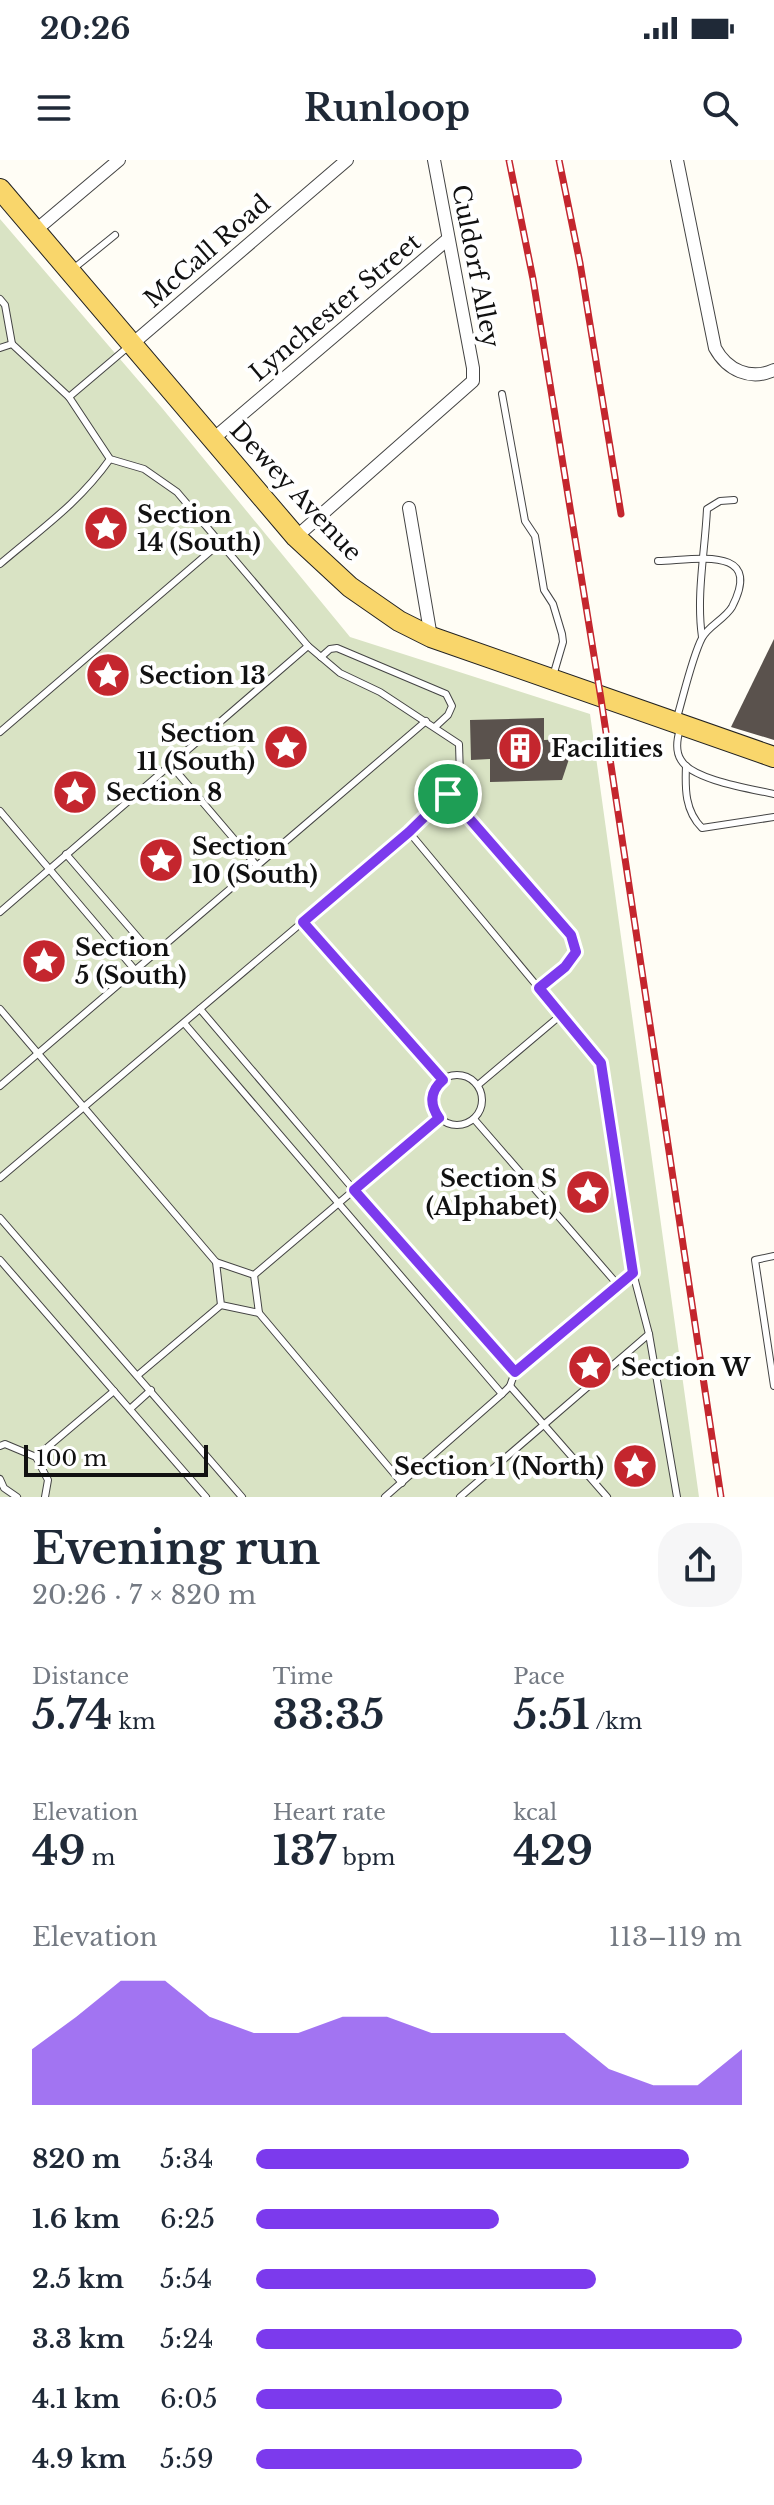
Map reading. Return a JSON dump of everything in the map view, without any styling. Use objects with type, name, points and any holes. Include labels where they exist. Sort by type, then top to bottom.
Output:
[{"type":"main road","name":"Dewey Avenue","points":[[0,189],[296,537],[350,587],[399,621],[431,637],[774,757]]},
{"type":"street","points":[[36,230],[119,160]]},
{"type":"street","name":"McCall Road","points":[[131,345],[347,160]]},
{"type":"street","name":"Culdorf Alley","points":[[296,537],[473,381],[434,160]]},
{"type":"street","points":[[677,160],[715,348],[724,361],[736,370],[761,375],[774,370]]},
{"type":"street","name":"Lynchester Street","points":[[213,439],[448,239]]},
{"type":"street","points":[[409,508],[431,637]]},
{"type":"lane","points":[[70,271],[115,235]]},
{"type":"lane","points":[[0,299],[5,305],[12,344],[69,397],[110,459],[144,469],[177,492],[308,646],[340,673],[380,692],[459,744],[460,777],[448,794],[409,832],[0,1178]]},
{"type":"lane","points":[[0,348],[12,344]]},
{"type":"lane","points":[[69,397],[131,345]]},
{"type":"lane","points":[[502,394],[525,521],[535,536],[544,590],[553,604],[562,634],[563,642],[552,681]]},
{"type":"lane","points":[[0,564],[90,487],[110,459]]},
{"type":"lane","points":[[734,500],[720,501],[707,509],[705,560],[698,608],[702,637],[678,725],[677,742],[680,759],[707,778],[774,794]]},
{"type":"lane","points":[[0,732],[220,543]]},
{"type":"lane","points":[[658,561],[728,561],[738,567],[741,577],[731,609],[702,637]]},
{"type":"lane","points":[[0,912],[308,646]]},
{"type":"lane","points":[[321,657],[330,649],[337,648],[446,694],[452,706],[448,715],[435,727]]},
{"type":"lane","points":[[0,1086],[426,721]]},
{"type":"lane","points":[[170,764],[257,866]]},
{"type":"lane","points":[[686,766],[689,811],[702,828],[774,817]]},
{"type":"lane","points":[[448,794],[571,935],[576,952],[565,967],[539,988]]},
{"type":"lane","points":[[0,811],[135,970]]},
{"type":"lane","points":[[409,832],[601,1063],[633,1273],[649,1334],[677,1497]]},
{"type":"lane","points":[[66,854],[153,955]]},
{"type":"lane","points":[[303,922],[443,1080]]},
{"type":"lane","points":[[0,1009],[216,1262],[254,1275]]},
{"type":"lane","points":[[200,1009],[515,1372]]},
{"type":"lane","points":[[478,1085],[561,1015]]},
{"type":"lane","points":[[184,1023],[502,1394]]},
{"type":"lane","points":[[448,1076],[464,1076],[478,1085],[482,1099],[479,1113],[474,1119],[460,1125],[445,1122],[434,1111],[432,1095],[435,1087],[448,1076]]},
{"type":"lane","points":[[254,1275],[439,1118]]},
{"type":"lane","points":[[474,1119],[618,1285]]},
{"type":"lane","points":[[0,1218],[242,1497]]},
{"type":"lane","points":[[774,1256],[755,1260],[774,1386]]},
{"type":"lane","points":[[0,1260],[206,1497]]},
{"type":"lane","points":[[216,1262],[221,1305]]},
{"type":"lane","points":[[385,1497],[502,1394],[510,1386],[515,1372],[633,1273]]},
{"type":"lane","points":[[254,1275],[259,1313],[402,1483]]},
{"type":"lane","points":[[138,1375],[221,1305]]},
{"type":"lane","points":[[221,1305],[259,1313]]},
{"type":"lane","points":[[460,1497],[649,1334]]},
{"type":"lane","points":[[510,1386],[607,1497]]},
{"type":"lane","points":[[130,1409],[151,1390]]},
{"type":"lane","points":[[36,1457],[114,1391]]},
{"type":"lane","points":[[0,1446],[5,1444],[36,1457],[48,1480],[45,1497]]},
{"type":"lane","points":[[0,1479],[2,1489],[17,1497]]},
{"type":"green space","points":[[0,219],[162,408],[350,637],[590,714],[699,1497],[0,1497]]},
{"type":"building","points":[[774,639],[774,740],[731,727]]},
{"type":"building","name":"Facilities","points":[[544,718],[544,740],[569,739],[570,756],[562,780],[490,782],[490,759],[471,760],[470,720]]},
{"type":"railway","points":[[509,160],[533,279],[601,699],[721,1497]]},
{"type":"railway","points":[[559,160],[580,263],[621,514]]},
{"type":"place","name":"Section 14 (South)","points":[[106,528]]},
{"type":"place","name":"Section 13","points":[[108,675]]},
{"type":"place","name":"Section 11 (South)","points":[[286,747]]},
{"type":"place","name":"Facilities","points":[[520,748]]},
{"type":"place","name":"Section 8","points":[[75,792]]},
{"type":"place","name":"Section 10 (South)","points":[[161,860]]},
{"type":"place","name":"Section 5 (South)","points":[[44,961]]},
{"type":"place","name":"Section S (Alphabet)","points":[[588,1192]]},
{"type":"place","name":"Section W","points":[[590,1367]]},
{"type":"place","name":"Section 1 (North)","points":[[635,1466]]},
{"type":"route","points":[[448,794],[571,935],[576,952],[565,967],[539,988],[601,1063],[633,1273],[515,1372],[354,1190],[439,1118],[434,1111],[432,1095],[443,1080],[303,922],[409,832],[448,794]]}]
